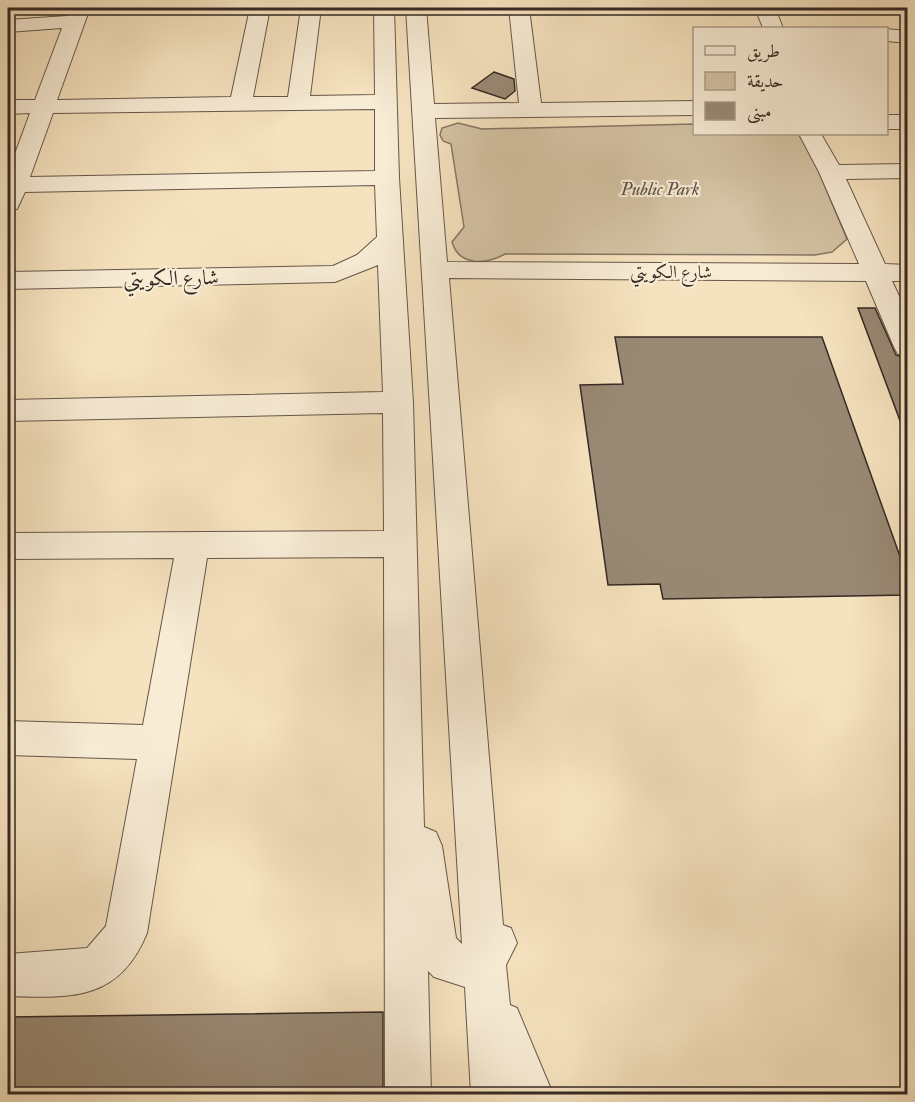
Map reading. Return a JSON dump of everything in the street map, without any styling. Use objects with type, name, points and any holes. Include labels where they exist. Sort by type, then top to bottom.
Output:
[{"type":"street","points":[[241,104],[260,8]]},
{"type":"street","points":[[298,104],[311,8]]},
{"type":"street","points":[[384,8],[387,178],[398,402],[408,1095]]},
{"type":"street","points":[[416,8],[479,870],[496,892],[502,917],[498,941],[486,972],[494,1095]]},
{"type":"street","points":[[519,8],[531,110]]},
{"type":"street","points":[[765,8],[773,27]]},
{"type":"street","points":[[8,26],[78,14],[45,106],[10,192],[387,178]]},
{"type":"street","points":[[888,35],[908,37]]},
{"type":"street","points":[[8,107],[386,102]]},
{"type":"street","points":[[423,111],[693,108]]},
{"type":"street","points":[[888,122],[908,122]]},
{"type":"street","points":[[811,135],[831,172],[908,347]]},
{"type":"street","points":[[831,172],[908,171]]},
{"type":"street","name":"شارع الكويتي","points":[[8,281],[335,274],[376,256],[391,237]]},
{"type":"street","name":"شارع الكويتي","points":[[434,270],[908,273]]},
{"type":"street","name":"شارع الكويتي","points":[[335,274],[367,286],[394,307]]},
{"type":"street","points":[[8,411],[398,402]]},
{"type":"street","points":[[8,975],[78,971],[99,966],[112,954],[126,933],[193,544]]},
{"type":"street","points":[[8,546],[400,544]]},
{"type":"street","points":[[402,708],[436,948],[449,962],[486,972]]},
{"type":"street","points":[[8,738],[160,743]]},
{"type":"street","points":[[486,972],[518,1072],[530,1095]]},
{"type":"green space","name":"Public Park","points":[[458,123],[482,129],[693,124],[693,135],[803,135],[847,239],[832,252],[815,255],[505,254],[490,260],[474,261],[461,256],[452,242],[464,227],[451,144],[443,141],[440,135],[442,128]]},
{"type":"building","points":[[494,72],[514,79],[515,91],[505,99],[472,88]]},
{"type":"building","points":[[858,308],[875,308],[896,355],[908,359],[908,433],[905,434]]},
{"type":"building","points":[[615,337],[822,337],[908,579],[908,595],[663,599],[660,584],[608,585],[580,385],[623,384]]},
{"type":"building","points":[[383,1012],[383,1095],[8,1095],[8,1017]]}]
